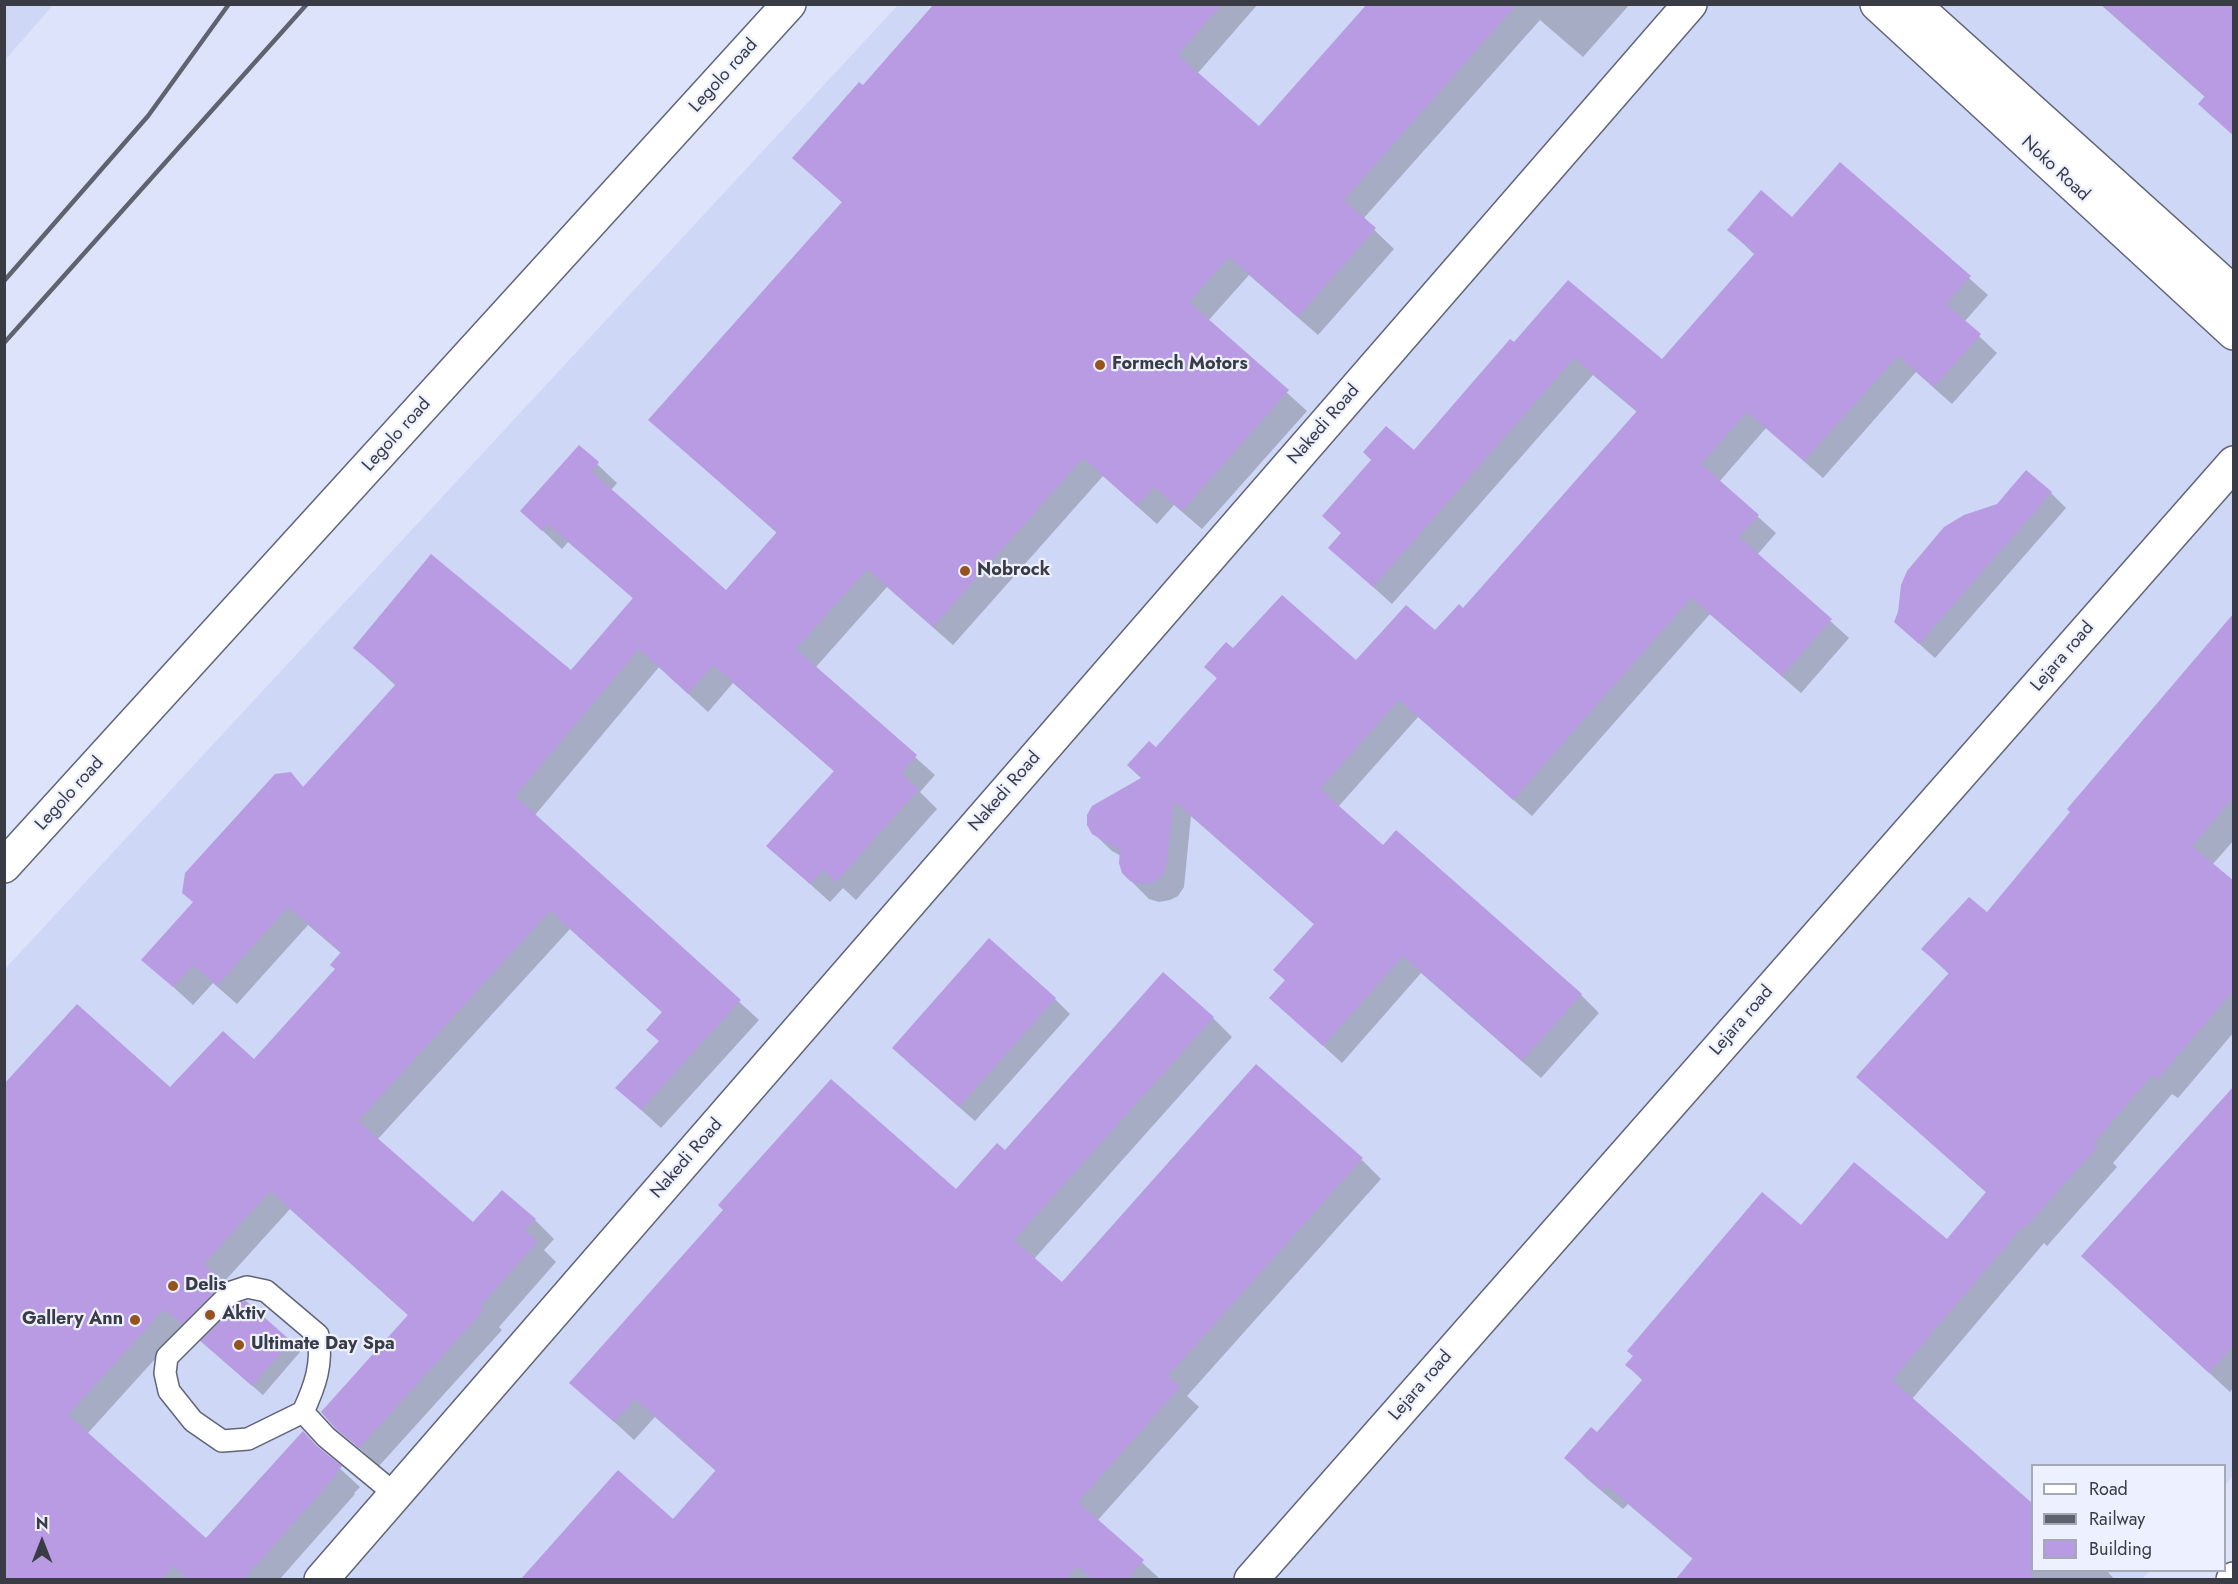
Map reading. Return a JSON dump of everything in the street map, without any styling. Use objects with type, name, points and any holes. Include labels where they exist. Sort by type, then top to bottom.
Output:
[{"type":"street","name":"Legolo road","points":[[4,866],[789,4]]},
{"type":"street","name":"Nakedi Road","points":[[321,1580],[1690,4]]},
{"type":"street","name":"Noko Road","points":[[1877,4],[2234,333]]},
{"type":"street","points":[[1913,4],[2234,293]]},
{"type":"street","name":"Lejara road","points":[[1251,1580],[2234,463]]},
{"type":"lane","points":[[247,1287],[266,1291],[318,1335],[321,1353],[318,1377],[303,1412],[248,1439],[222,1441],[193,1421],[169,1391],[165,1373],[167,1356],[232,1292],[247,1287]]},
{"type":"lane","points":[[303,1412],[326,1437],[395,1494]]},
{"type":"shaded area","points":[[4,5],[53,5],[5,60]]},
{"type":"shaded area","points":[[898,5],[2233,5],[2233,1475],[2226,1484],[2226,1464],[2031,1464],[2031,1572],[2149,1572],[2142,1579],[5,1579],[4,970]]},
{"type":"building","points":[[934,4],[1222,4],[1178,55],[1259,126],[1367,4],[1517,4],[1344,200],[1376,228],[1298,317],[1229,257],[1189,302],[1289,390],[1182,511],[1154,487],[1137,506],[1083,458],[933,627],[867,569],[796,649],[917,755],[901,773],[919,789],[836,882],[823,870],[810,884],[766,846],[834,771],[713,665],[688,694],[639,649],[515,796],[741,1000],[641,1110],[615,1088],[659,1041],[646,1030],[662,1012],[550,911],[358,1121],[473,1222],[502,1190],[536,1219],[525,1230],[538,1241],[480,1307],[484,1310],[359,1448],[335,1428],[321,1412],[408,1315],[270,1191],[204,1264],[224,1282],[182,1324],[164,1309],[68,1415],[206,1538],[303,1431],[318,1447],[342,1466],[337,1474],[243,1580],[189,1580],[173,1566],[161,1580],[4,1580],[4,1084],[77,1004],[170,1087],[223,1031],[254,1059],[335,969],[330,965],[341,952],[288,907],[217,986],[193,965],[173,987],[141,960],[193,902],[182,893],[185,873],[275,774],[291,772],[303,787],[396,684],[353,648],[431,554],[571,670],[633,598],[548,524],[542,531],[520,511],[579,445],[599,462],[592,472],[726,590],[777,532],[648,420],[842,202],[792,158],[859,82],[863,85]]},
{"type":"building","points":[[2101,4],[2234,4],[2234,136],[2198,104],[2205,96]]},
{"type":"building","points":[[1840,162],[1971,276],[1946,304],[1981,334],[1934,387],[1898,356],[1804,461],[1747,412],[1701,464],[1759,515],[1739,537],[1832,619],[1782,676],[1691,598],[1513,800],[1399,700],[1320,789],[1383,845],[1396,830],[1582,994],[1522,1061],[1403,956],[1323,1046],[1269,998],[1285,980],[1273,970],[1314,924],[1174,801],[1166,868],[1160,878],[1152,883],[1140,884],[1130,881],[1122,873],[1119,863],[1120,850],[1092,834],[1087,825],[1087,815],[1092,806],[1141,778],[1127,765],[1149,741],[1156,747],[1217,678],[1204,667],[1226,642],[1233,648],[1282,595],[1356,660],[1406,605],[1435,630],[1459,604],[1463,608],[1637,411],[1574,358],[1373,587],[1328,548],[1341,533],[1322,516],[1371,460],[1363,452],[1386,426],[1414,450],[1510,339],[1514,342],[1568,280],[1662,359],[1755,253],[1727,230],[1761,190],[1792,217]]},
{"type":"building","points":[[2026,470],[2052,492],[1919,644],[1894,622],[1898,612],[1901,585],[1907,571],[1944,527],[1964,515],[1997,504]]},
{"type":"building","points":[[2234,613],[2234,797],[2192,846],[2234,881],[2234,990],[2157,1080],[2152,1075],[2094,1143],[2098,1146],[2026,1227],[2024,1225],[1892,1380],[2031,1502],[2032,1580],[1675,1580],[1693,1558],[1607,1486],[1603,1491],[1564,1458],[1591,1427],[1597,1432],[1643,1379],[1625,1365],[1633,1356],[1627,1351],[1762,1192],[1801,1225],[1854,1162],[1947,1239],[1986,1192],[1856,1077],[1949,973],[1921,949],[1969,897],[1987,912],[2070,812],[2067,809]]},
{"type":"building","points":[[989,938],[1056,998],[959,1107],[892,1048]]},
{"type":"building","points":[[1163,972],[1214,1017],[1014,1240],[1062,1282],[1256,1064],[1363,1158],[1168,1376],[1180,1387],[1078,1502],[1144,1560],[1127,1580],[1093,1580],[1077,1566],[1065,1580],[520,1580],[618,1470],[673,1519],[716,1470],[635,1399],[614,1422],[569,1383],[723,1210],[718,1205],[831,1079],[956,1189],[997,1143],[1005,1150]]},
{"type":"building","points":[[2234,1086],[2234,1345],[2209,1373],[2081,1256]]},
{"type":"building","points":[[246,1301],[291,1341],[252,1386],[201,1341],[239,1303]]},
{"type":"railway","points":[[4,281],[148,116],[229,4]]},
{"type":"railway","points":[[4,343],[307,4]]},
{"type":"place","name":"Formech Motors","points":[[1100,365]]},
{"type":"place","name":"Nobrock","points":[[965,571]]},
{"type":"place","name":"Delis","points":[[173,1286]]},
{"type":"place","name":"Aktiv","points":[[210,1315]]},
{"type":"place","name":"Gallery Ann","points":[[135,1320]]},
{"type":"place","name":"Ultimate Day Spa","points":[[239,1345]]}]
